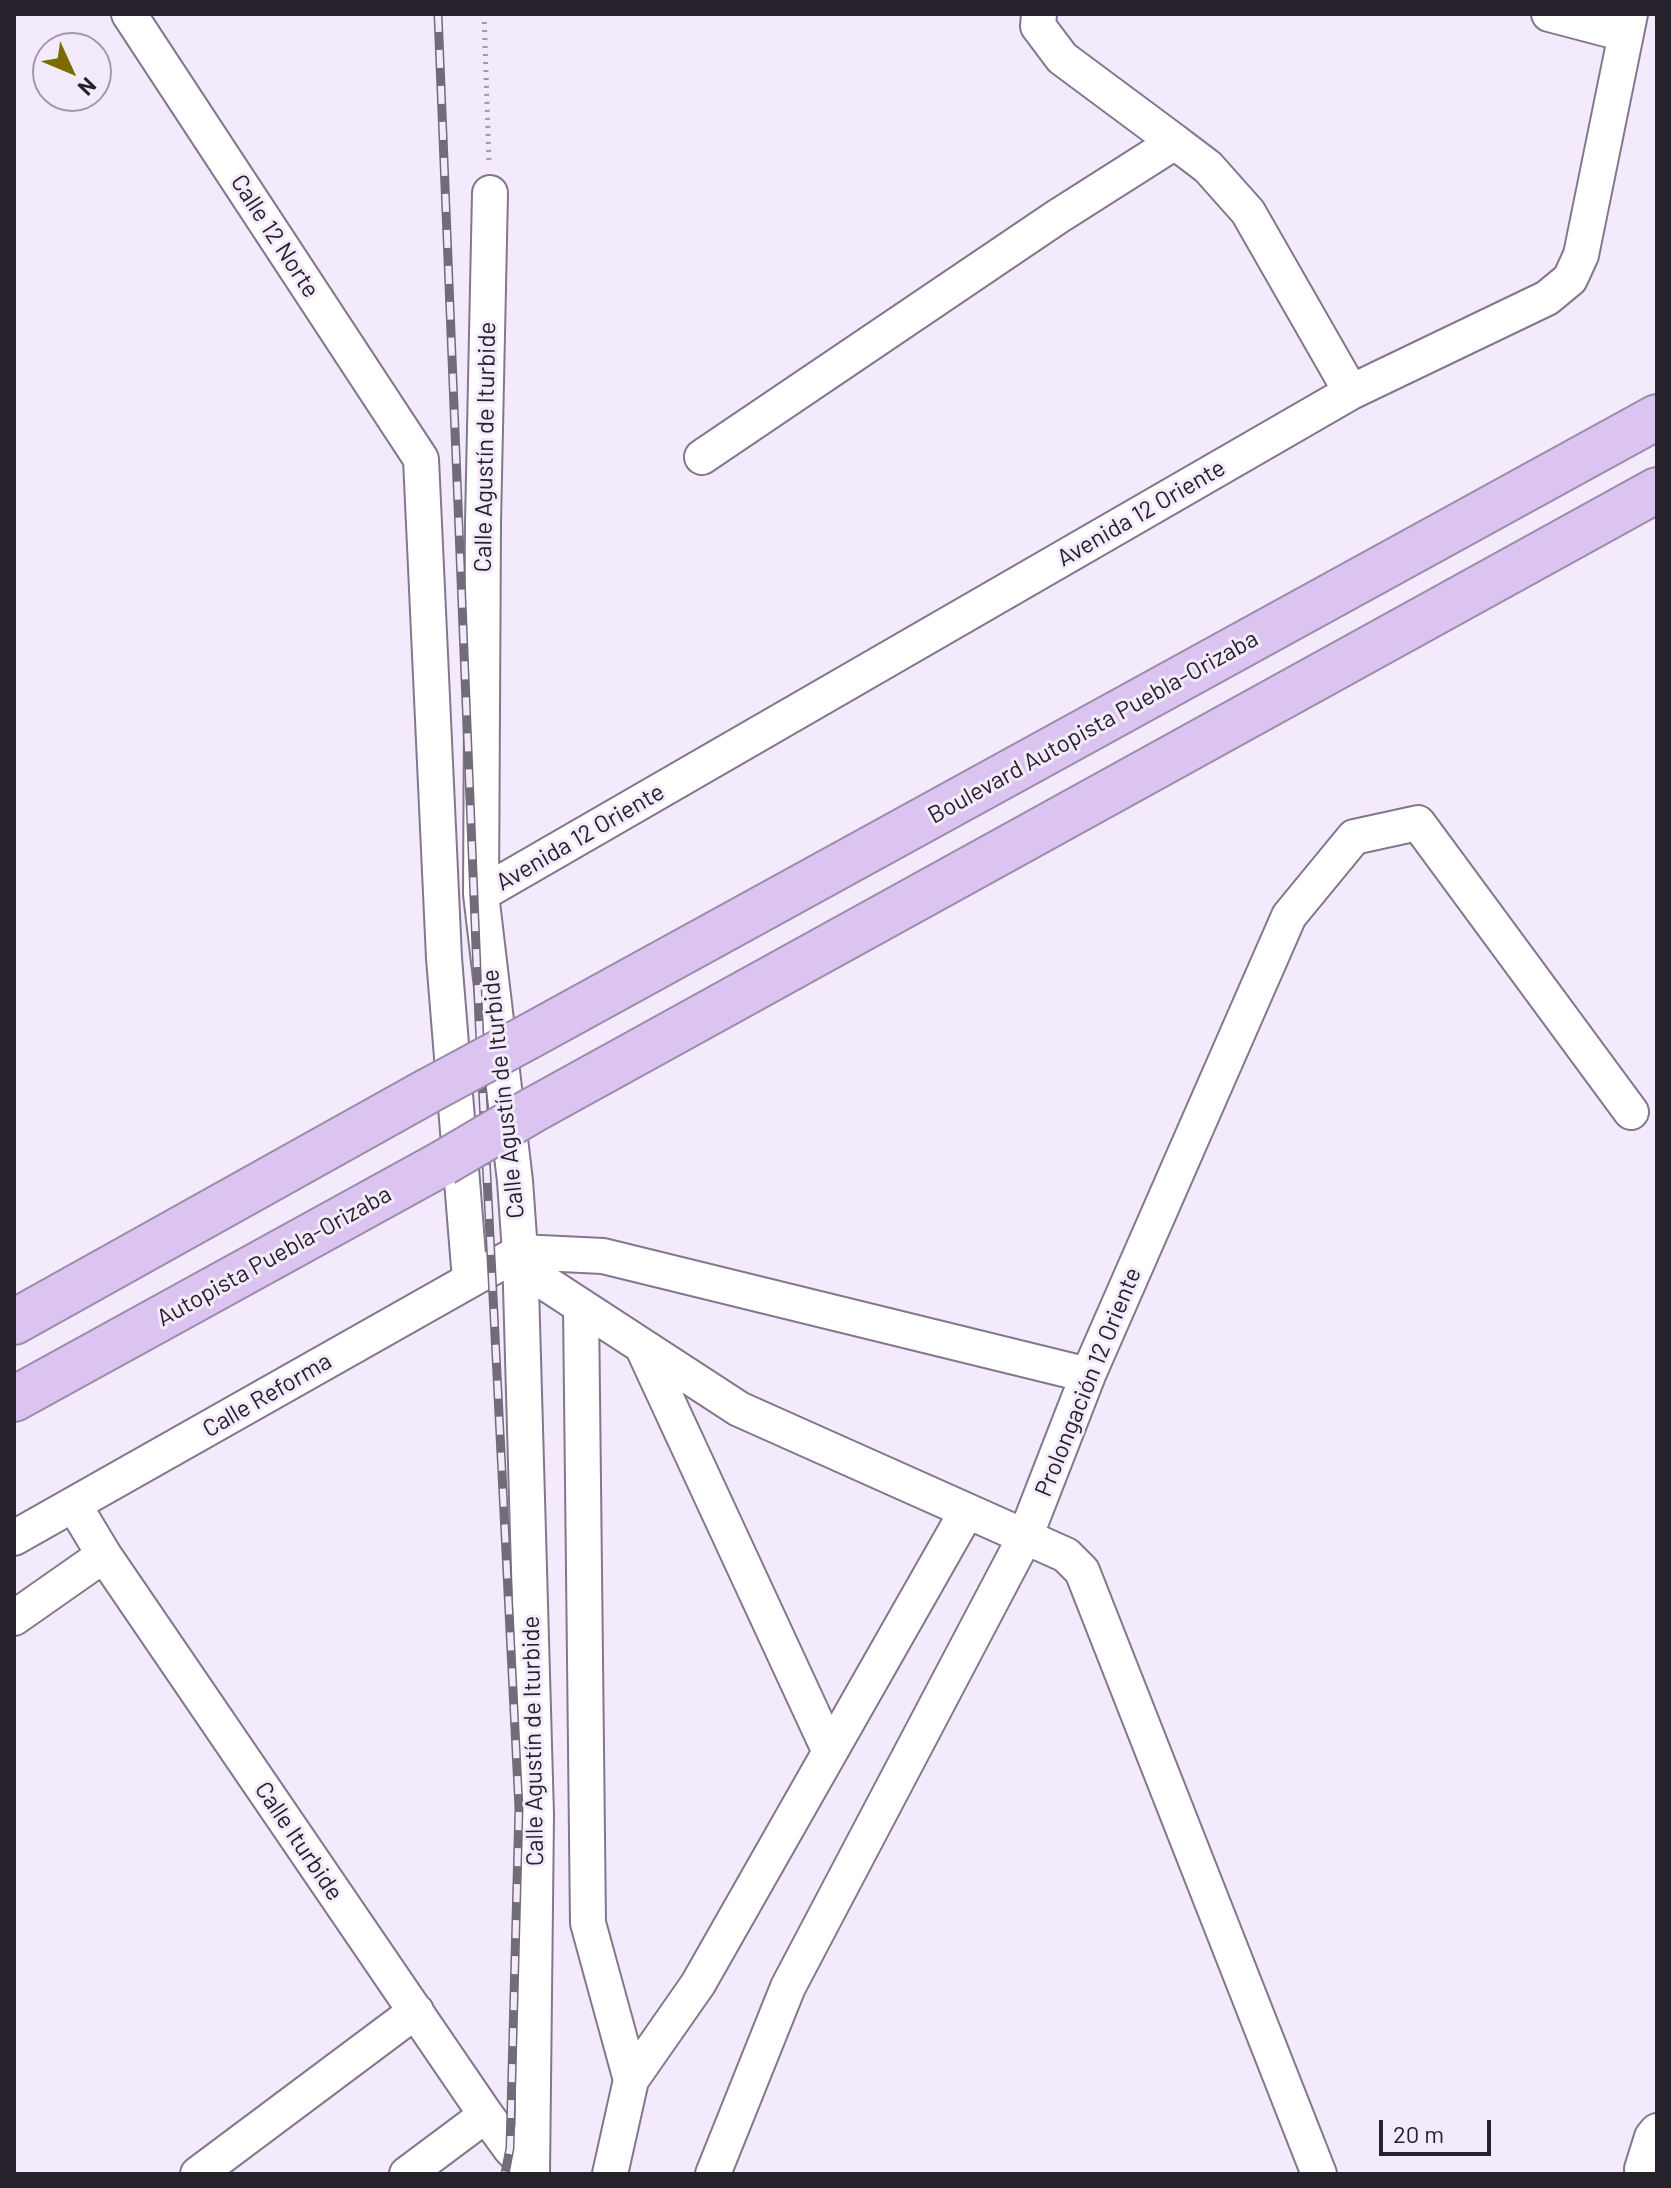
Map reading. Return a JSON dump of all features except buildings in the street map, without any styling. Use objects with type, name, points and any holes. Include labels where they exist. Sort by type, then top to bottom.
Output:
[{"type":"highway","name":"Boulevard Autopista Puebla-Orizaba","points":[[14,1322],[428,1091],[1657,417]]},
{"type":"highway","name":"Autopista Puebla-Orizaba","points":[[14,1399],[1657,490]]},
{"type":"street","name":"Calle 12 Norte","points":[[129,14],[421,459],[444,958],[470,1280]]},
{"type":"street","points":[[1039,14],[1038,26],[1062,58],[1208,167],[1248,212],[1351,392]]},
{"type":"street","points":[[1549,14],[1628,24]]},
{"type":"street","name":"Avenida 12 Oriente","points":[[481,894],[1351,392],[1547,298],[1570,279],[1581,255],[1628,24]]},
{"type":"street","points":[[702,457],[1057,217],[1175,142]]},
{"type":"street","name":"Calle Agustín de Iturbide","points":[[490,193],[483,538],[481,894],[515,1181],[520,1259],[536,1815],[532,2172]]},
{"type":"street","name":"Prolongación 12 Oriente","points":[[713,2174],[788,1987],[1025,1537],[1088,1375],[1289,916],[1354,837],[1418,823],[1631,1112]]},
{"type":"street","points":[[520,1259],[603,1256],[1088,1375]]},
{"type":"street","points":[[520,1259],[581,1306],[739,1409],[1066,1555],[1082,1571],[1319,2174]]},
{"type":"street","name":"Calle Reforma","points":[[14,1538],[470,1280],[520,1259]]},
{"type":"street","points":[[581,1306],[588,1923],[631,2080]]},
{"type":"street","points":[[642,1346],[830,1752]]},
{"type":"street","name":"Calle Iturbide","points":[[74,1505],[104,1555],[486,2115],[532,2172]]},
{"type":"street","points":[[610,2174],[631,2080],[698,1984],[967,1511]]},
{"type":"street","points":[[14,1618],[104,1555]]},
{"type":"street","points":[[198,2174],[416,2011]]},
{"type":"street","points":[[407,2174],[486,2115]]},
{"type":"street","points":[[1644,2174],[1642,2169],[1652,2137],[1657,2131]]},
{"type":"path","points":[[484,14],[490,193]]},
{"type":"railway","points":[[438,14],[479,1020],[519,1808],[510,2148],[505,2174]]}]
